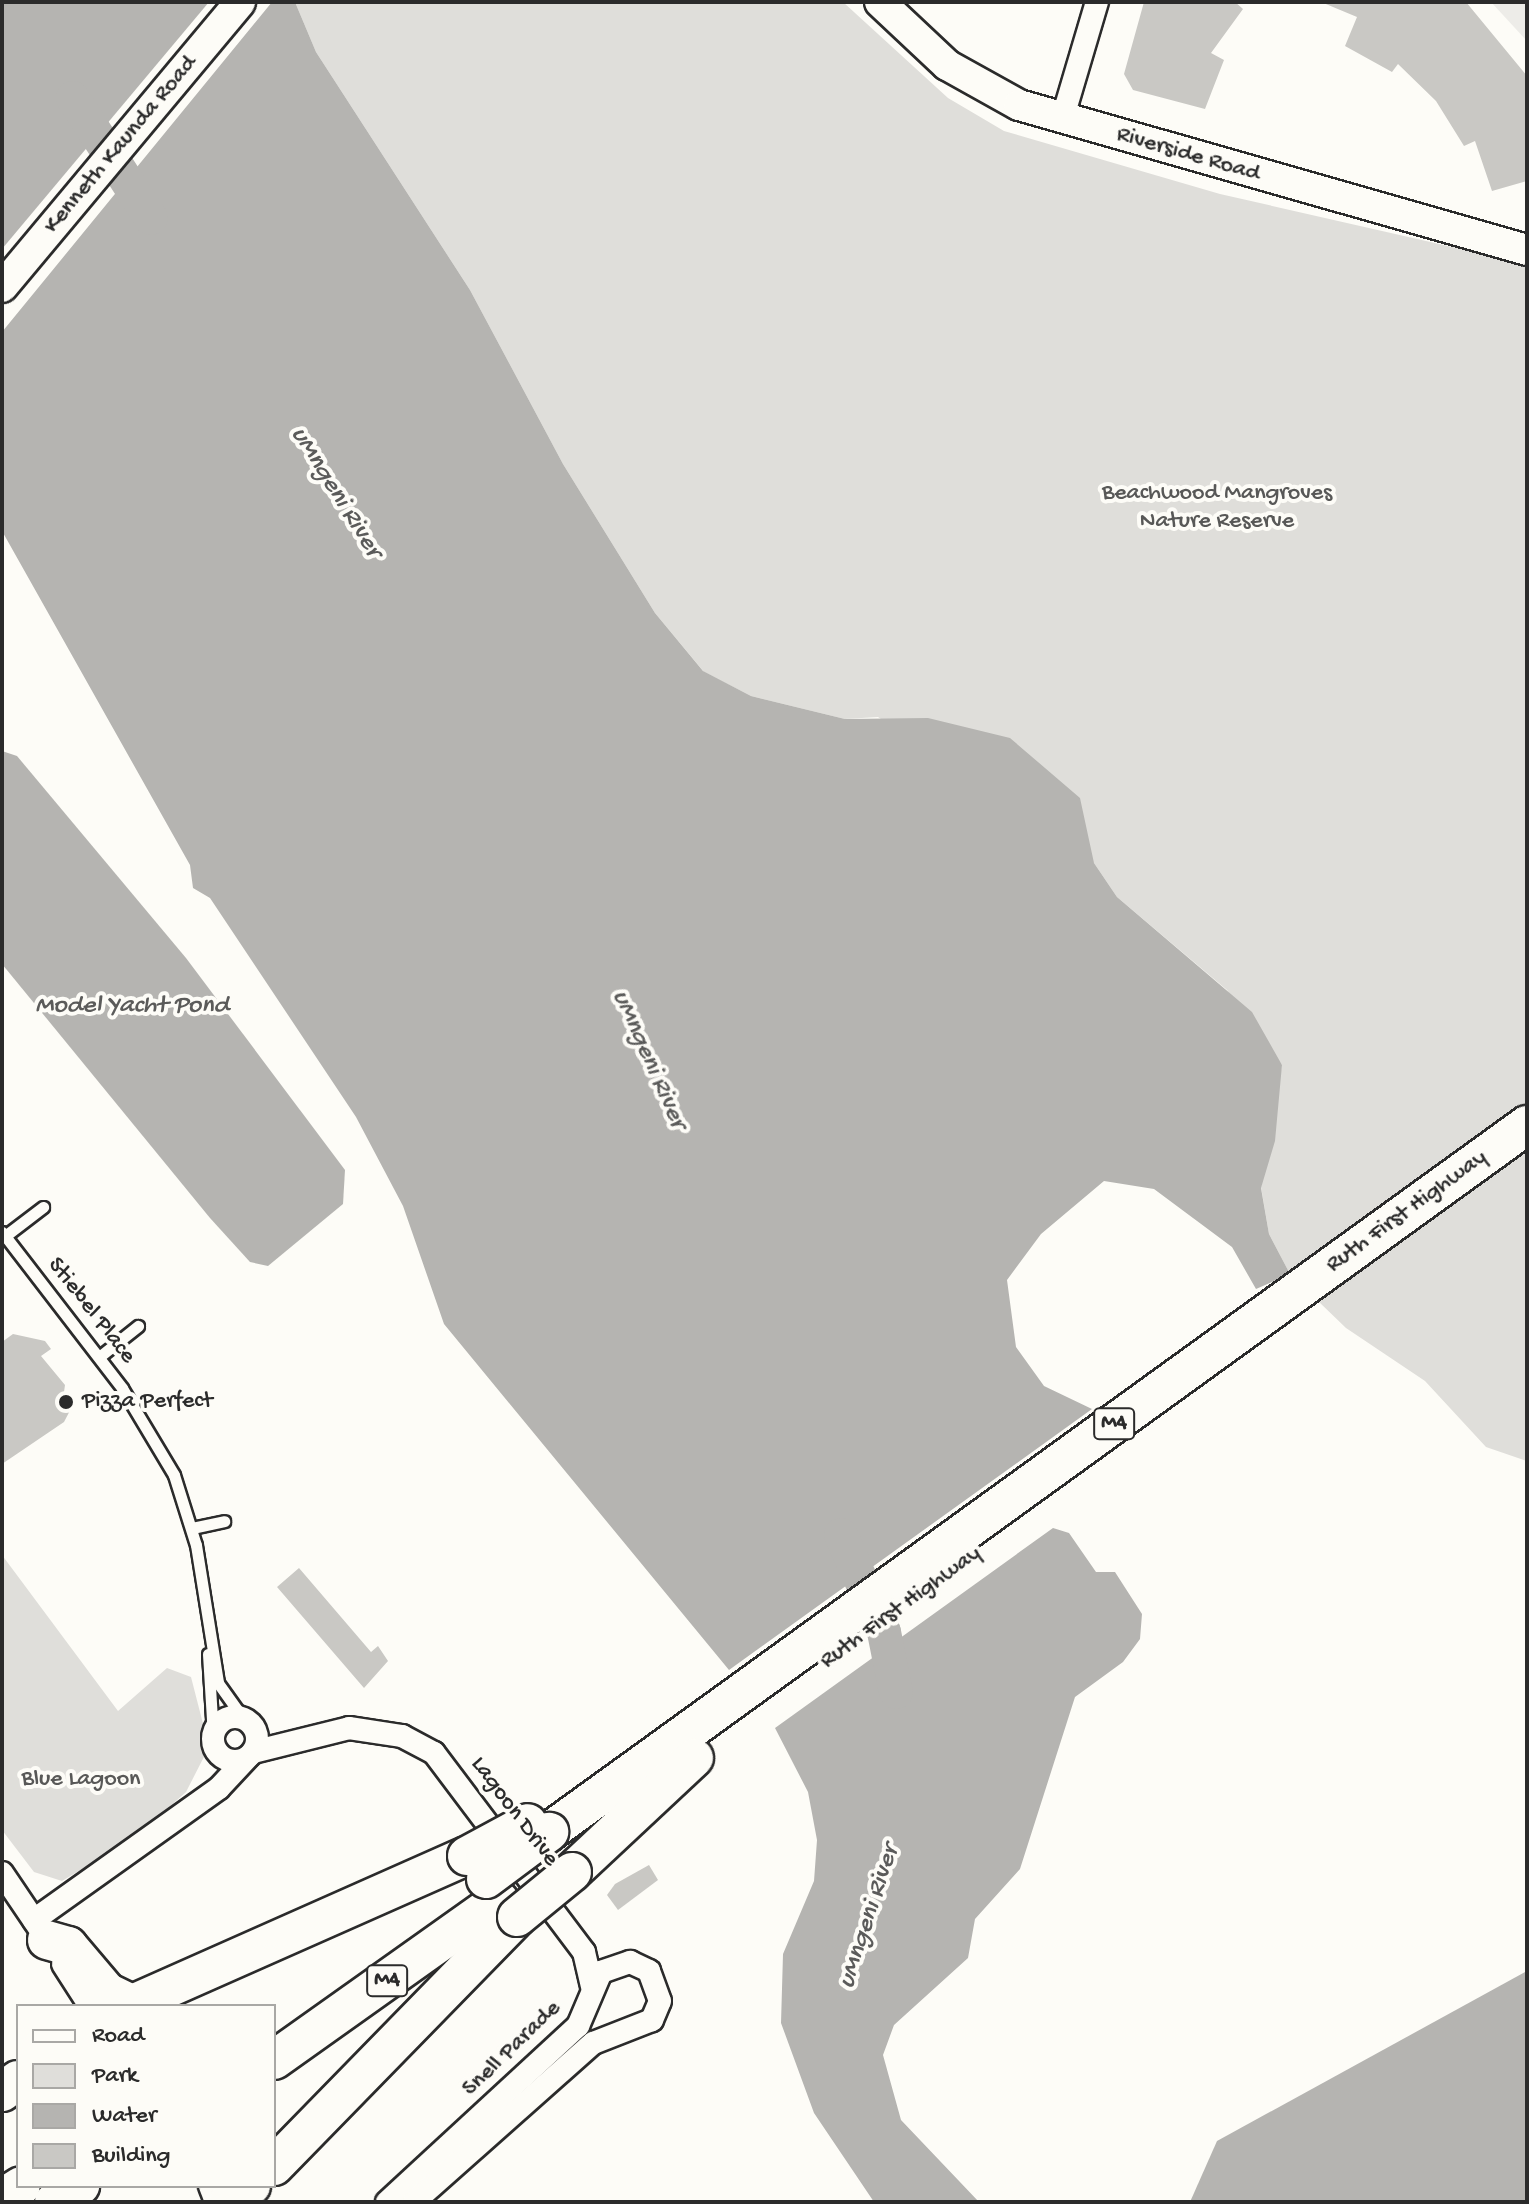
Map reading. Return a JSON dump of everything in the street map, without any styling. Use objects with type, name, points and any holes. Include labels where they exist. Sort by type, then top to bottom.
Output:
[{"type":"highway","name":"Ruth First Highway","points":[[703,1741],[1527,1125]]},
{"type":"highway","name":"Ruth First Highway","points":[[276,2028],[492,1888],[703,1741],[1527,1154]]},
{"type":"highway","points":[[276,2163],[492,1888],[553,1845]]},
{"type":"highway","name":"Ruth First Highway","points":[[276,2058],[492,1888]]},
{"type":"highway","points":[[133,2004],[492,1888]]},
{"type":"highway","points":[[41,1930],[68,1946],[107,1992],[128,2004]]},
{"type":"highway","points":[[54,2202],[77,2188]]},
{"type":"main road","name":"Kenneth Kaunda Road","points":[[2,287],[240,2]]},
{"type":"main road","name":"Riverside Road","points":[[880,2],[978,85],[1062,120],[1527,250]]},
{"type":"street","points":[[1062,120],[1097,2]]},
{"type":"street","points":[[41,1930],[203,1801],[251,1755],[257,1733],[243,1718],[227,1718],[215,1744],[203,1801]]},
{"type":"street","name":"Lagoon Drive","points":[[251,1755],[349,1728],[402,1736],[434,1753],[584,1952],[592,1986]]},
{"type":"street","points":[[215,1744],[230,1761],[251,1755]]},
{"type":"street","points":[[2,1873],[89,2004]]},
{"type":"street","name":"Snell Parade","points":[[387,2202],[578,2026],[592,1986],[610,1966],[640,1965],[656,1980],[658,2011],[644,2027],[593,2043],[414,2202]]},
{"type":"lane","points":[[4,1234],[43,1207]]},
{"type":"lane","name":"Stiebel Place","points":[[4,1234],[99,1357],[162,1452],[192,1528],[208,1646],[222,1692],[243,1718]]},
{"type":"lane","points":[[99,1357],[138,1326]]},
{"type":"lane","points":[[192,1528],[224,1521]]},
{"type":"lane","name":"Stiebel Place","points":[[208,1646],[205,1698],[215,1744]]},
{"type":"shaded area","points":[[1491,2],[1527,2],[1527,41]]},
{"type":"green space","name":"Beachwood Mangroves Nature Reserve","points":[[295,2],[843,2],[948,98],[1004,131],[1220,194],[1527,264],[1527,1461],[1486,1447],[1425,1381],[1346,1328],[1290,1274],[1269,1234],[1261,1187],[1282,1065],[1227,990],[1117,897],[1094,863],[878,717],[845,719],[751,696],[704,672],[655,613],[563,464],[470,290],[316,52]]},
{"type":"green space","name":"Blue Lagoon","points":[[2,1555],[118,1711],[167,1668],[191,1677],[209,1747],[186,1792],[137,1836],[62,1881],[34,1872],[2,1830]]},
{"type":"water","points":[[2,2],[209,2],[2,249]]},
{"type":"water","points":[[272,2],[295,2],[316,52],[470,290],[563,464],[655,613],[703,671],[751,696],[845,719],[928,718],[1010,738],[1080,798],[1094,863],[1117,897],[1252,1012],[1282,1065],[1275,1141],[1261,1188],[1269,1234],[1290,1274],[1256,1289],[1232,1247],[1154,1189],[1104,1181],[1041,1234],[1007,1280],[1016,1347],[1044,1386],[1092,1409],[729,1670],[444,1324],[403,1206],[356,1117],[210,898],[193,888],[190,865],[2,531],[2,332]]},
{"type":"water","name":"Model Yacht Pond","points":[[2,751],[17,756],[186,958],[345,1170],[343,1204],[268,1266],[250,1262],[210,1218],[2,964]]},
{"type":"water","points":[[1053,1528],[1069,1533],[1096,1572],[1115,1572],[1142,1614],[1140,1639],[1123,1662],[1075,1697],[1020,1869],[975,1919],[968,1958],[894,2025],[883,2055],[901,2120],[979,2202],[874,2202],[814,2113],[781,2023],[783,1954],[814,1881],[817,1840],[808,1792],[775,1728]]},
{"type":"water","points":[[1527,1971],[1527,2202],[1190,2202],[1217,2141]]},
{"type":"building","points":[[1144,2],[1235,2],[1243,9],[1211,53],[1224,60],[1205,109],[1133,90],[1124,74]]},
{"type":"building","points":[[1321,2],[1466,2],[1527,76],[1527,181],[1492,191],[1475,141],[1464,146],[1436,101],[1398,64],[1392,72],[1345,46],[1357,17]]},
{"type":"building","points":[[13,1334],[45,1341],[51,1349],[41,1356],[65,1385],[63,1399],[75,1401],[64,1422],[2,1464],[2,1342]]},
{"type":"building","points":[[299,1568],[371,1652],[378,1646],[388,1661],[364,1688],[277,1587]]},
{"type":"building","points":[[649,1865],[658,1880],[618,1910],[607,1895],[615,1884]]},
{"type":"waterway","name":"uMngeni River","points":[[73,98],[151,218]]},
{"type":"waterway","name":"uMngeni River","points":[[841,1535],[884,1632],[896,1692]]},
{"type":"place","name":"Pizza Perfect","points":[[66,1402]]}]
